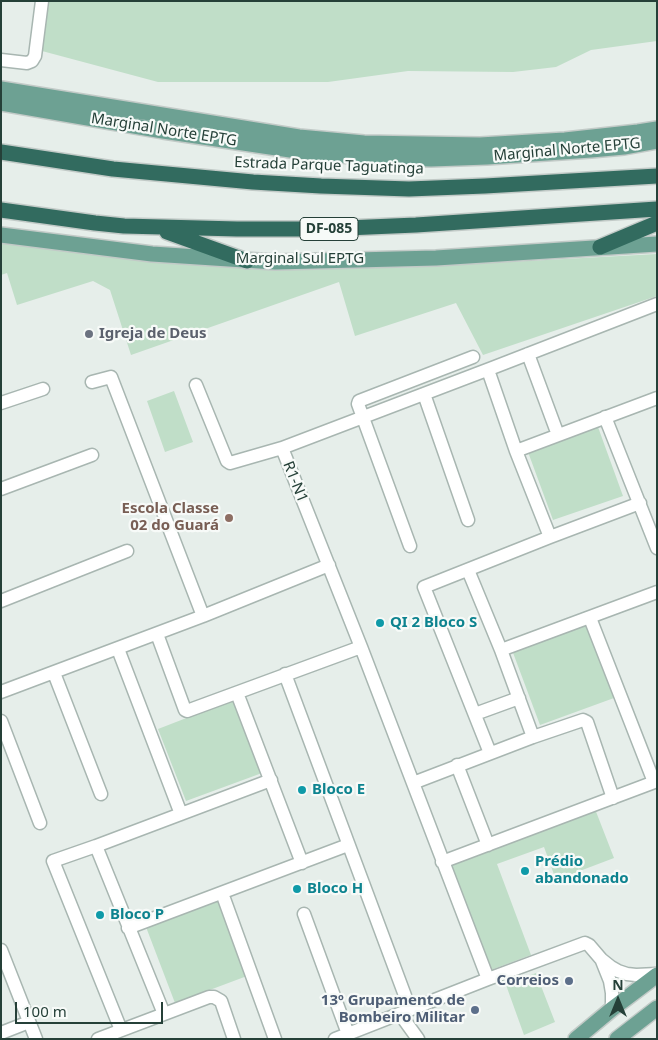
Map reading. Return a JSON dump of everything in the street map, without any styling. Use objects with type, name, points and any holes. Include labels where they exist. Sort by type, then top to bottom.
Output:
[{"type":"highway","name":"Estrada Parque Taguatinga","points":[[1,152],[113,169],[320,186],[409,189],[657,176]]},
{"type":"highway","name":"DF-085","points":[[1,210],[95,223],[237,229],[323,229],[416,225],[657,209]]},
{"type":"highway","points":[[600,247],[657,223]]},
{"type":"highway","points":[[152,226],[248,260]]},
{"type":"main road","name":"Marginal Norte EPTG","points":[[1,89],[299,137],[364,143],[480,145],[593,138],[657,129]]},
{"type":"main road","name":"Marginal Norte EPTG","points":[[1,103],[278,148],[364,158],[487,158],[624,147],[657,141]]},
{"type":"main road","name":"Marginal Sul EPTG","points":[[1,235],[152,254],[275,262],[436,258],[657,244]]},
{"type":"main road","points":[[576,1039],[657,974]]},
{"type":"main road","points":[[617,1039],[657,1008]]},
{"type":"street","points":[[1,60],[27,63],[32,61],[35,56],[42,1]]},
{"type":"street","name":"R1-N1","points":[[488,979],[361,647],[282,448],[657,304]]},
{"type":"street","points":[[528,354],[558,435]]},
{"type":"street","points":[[410,546],[362,418],[358,406],[359,401],[473,357]]},
{"type":"street","points":[[488,370],[516,451],[550,537]]},
{"type":"street","points":[[92,382],[111,377],[203,616]]},
{"type":"street","points":[[196,385],[227,461],[230,463],[282,448]]},
{"type":"street","points":[[1,403],[43,389]]},
{"type":"street","points":[[424,394],[468,520]]},
{"type":"street","points":[[516,451],[605,417],[655,402]]},
{"type":"street","points":[[605,417],[657,548]]},
{"type":"street","points":[[1,489],[92,455]]},
{"type":"street","points":[[490,753],[424,587],[640,503]]},
{"type":"street","points":[[1,601],[127,551]]},
{"type":"street","points":[[1,692],[157,634],[329,565]]},
{"type":"street","points":[[468,570],[501,650],[533,737]]},
{"type":"street","points":[[501,650],[657,592]]},
{"type":"street","points":[[442,862],[655,781],[590,618]]},
{"type":"street","points":[[157,634],[185,710],[188,711],[361,647]]},
{"type":"street","points":[[118,649],[181,814]]},
{"type":"street","points":[[54,672],[101,794]]},
{"type":"street","points":[[285,674],[348,845],[405,1011],[418,1039]]},
{"type":"street","points":[[237,692],[302,863]]},
{"type":"street","points":[[475,714],[519,698]]},
{"type":"street","points":[[413,783],[457,765],[583,720],[588,722],[613,798]]},
{"type":"street","points":[[1,721],[40,823]]},
{"type":"street","points":[[457,765],[488,845]]},
{"type":"street","points":[[121,1030],[53,861],[271,780]]},
{"type":"street","points":[[128,928],[348,845]]},
{"type":"street","points":[[96,846],[164,1014]]},
{"type":"street","points":[[222,893],[275,1039]]},
{"type":"street","points":[[304,914],[348,1034]]},
{"type":"street","points":[[335,1039],[585,943],[611,967],[627,974],[657,974]]},
{"type":"street","points":[[1,950],[36,1039]]},
{"type":"street","points":[[601,959],[610,981],[612,1009]]},
{"type":"street","points":[[98,1039],[209,997],[214,997],[220,1001],[234,1039]]},
{"type":"street","points":[[1,1033],[29,1022]]},
{"type":"green space","points":[[49,1],[657,1],[657,41],[591,50],[556,67],[513,72],[408,71],[328,82],[158,82],[42,51]]},
{"type":"green space","points":[[1,242],[231,267],[397,268],[657,254],[657,296],[483,355],[456,303],[355,336],[339,282],[131,355],[110,290],[93,281],[17,305],[7,273],[1,275]]},
{"type":"green space","points":[[174,391],[193,442],[165,452],[147,401]]},
{"type":"green space","points":[[598,427],[623,496],[553,520],[528,452]]},
{"type":"green space","points":[[586,623],[614,698],[540,725],[512,650]]},
{"type":"green space","points":[[233,700],[262,773],[186,801],[158,729]]},
{"type":"green space","points":[[595,809],[614,858],[556,880],[544,847],[497,864],[531,955],[488,971],[448,864]]},
{"type":"green space","points":[[218,900],[247,976],[175,1003],[146,927]]},
{"type":"green space","points":[[536,973],[555,1022],[524,1035],[506,985]]},
{"type":"place","name":"Igreja de Deus","points":[[89,334]]},
{"type":"place","name":"Escola Classe 02 do Guará","points":[[229,518]]},
{"type":"place","name":"QI 2 Bloco S","points":[[380,623]]},
{"type":"place","name":"Bloco E","points":[[302,790]]},
{"type":"place","name":"Prédio abandonado","points":[[525,871]]},
{"type":"place","name":"Bloco H","points":[[297,889]]},
{"type":"place","name":"Bloco P","points":[[100,915]]},
{"type":"place","name":"Correios","points":[[569,981]]},
{"type":"place","name":"13º Grupamento de Bombeiro Militar","points":[[475,1010]]}]
